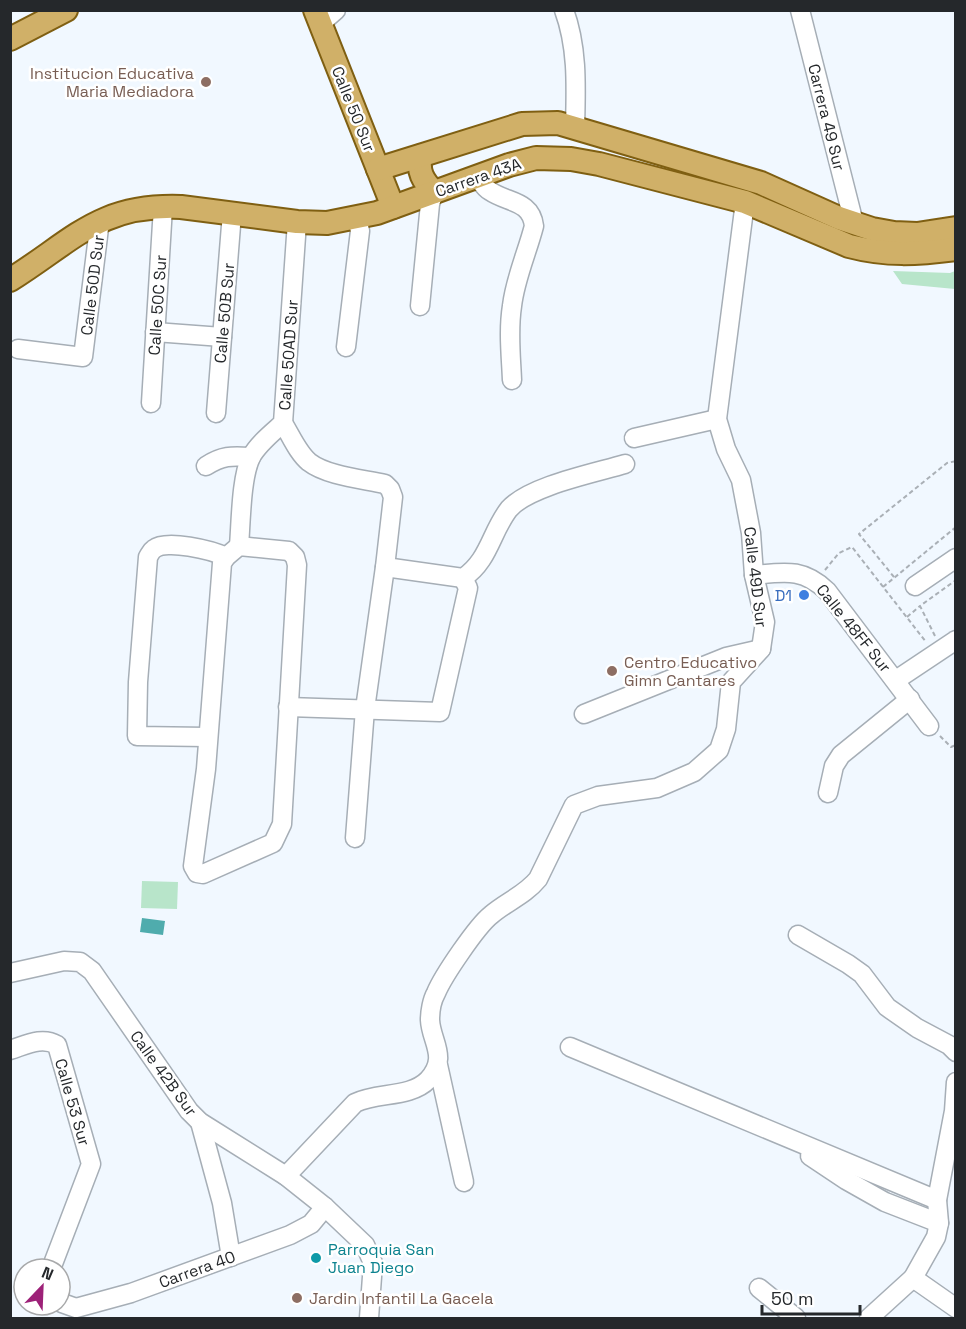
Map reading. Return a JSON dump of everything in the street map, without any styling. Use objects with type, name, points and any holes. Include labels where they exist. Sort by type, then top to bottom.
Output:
[{"type":"main road","points":[[10,39],[66,10]]},
{"type":"main road","name":"Calle 50 Sur","points":[[324,15],[393,207]]},
{"type":"main road","points":[[378,169],[522,124],[558,123],[761,183],[854,223],[894,233],[917,234],[956,228]]},
{"type":"main road","points":[[421,156],[422,179],[434,192]]},
{"type":"main road","name":"Carrera 43A","points":[[12,279],[83,230],[118,213],[163,207],[297,222],[327,223],[357,218],[393,207],[509,165],[536,158],[572,159],[599,164],[745,202],[863,250],[882,254],[908,255],[956,249]]},
{"type":"street","points":[[564,10],[569,24],[577,86],[575,127]]},
{"type":"street","name":"Carrera 49 Sur","points":[[800,10],[854,223]]},
{"type":"street","points":[[477,176],[487,190],[525,206],[534,226],[520,270],[512,307],[510,338],[512,380]]},
{"type":"street","points":[[420,306],[430,204],[434,192]]},
{"type":"street","name":"Calle 49D Sur","points":[[438,1065],[437,1045],[430,1020],[435,994],[464,948],[489,916],[530,889],[538,879],[574,805],[598,796],[657,788],[694,772],[718,750],[726,729],[731,682],[761,650],[765,622],[754,575],[751,533],[741,480],[726,448],[717,419],[745,202]]},
{"type":"street","name":"Calle 50C Sur","points":[[151,403],[163,207]]},
{"type":"street","name":"Calle 50B Sur","points":[[216,413],[232,213]]},
{"type":"street","points":[[346,347],[360,231],[357,218]]},
{"type":"street","name":"Calle 50D Sur","points":[[18,349],[83,357],[100,220]]},
{"type":"street","name":"Calle 50AD Sur","points":[[251,457],[262,443],[284,423],[297,222]]},
{"type":"street","points":[[155,332],[222,337]]},
{"type":"street","points":[[634,438],[717,419]]},
{"type":"street","points":[[284,423],[300,452],[309,462],[326,471],[385,484],[393,497],[365,708],[355,838]]},
{"type":"street","points":[[206,466],[218,458],[251,457],[232,551],[222,563],[206,769],[193,866],[197,873],[204,874],[273,843],[282,824],[297,565],[289,551],[232,551],[215,551],[168,544],[155,548],[148,557],[138,682],[137,736],[207,737]]},
{"type":"street","points":[[385,567],[463,578],[475,570],[510,509],[524,497],[543,489],[625,465]]},
{"type":"street","points":[[915,586],[956,558]]},
{"type":"street","name":"Calle 48FF Sur","points":[[754,575],[786,572],[801,574],[815,580],[827,591],[929,726]]},
{"type":"street","points":[[288,707],[440,712],[468,588],[463,578]]},
{"type":"street","points":[[896,680],[935,645],[956,640]]},
{"type":"street","points":[[584,714],[726,657],[761,650]]},
{"type":"street","points":[[828,793],[834,766],[841,755],[910,699]]},
{"type":"street","points":[[798,935],[862,974],[887,1007],[917,1028],[949,1045],[956,1052]]},
{"type":"street","name":"Calle 42B Sur","points":[[10,973],[64,961],[80,962],[92,971],[189,1111],[200,1122],[286,1176]]},
{"type":"street","name":"Calle 53 Sur","points":[[10,1050],[37,1041],[50,1040],[57,1045],[91,1164],[56,1257]]},
{"type":"street","points":[[570,1047],[937,1200]]},
{"type":"street","points":[[369,1318],[373,1263],[365,1245],[325,1207],[286,1176],[355,1103],[366,1098],[413,1090],[428,1080],[438,1065]]},
{"type":"street","points":[[438,1065],[464,1182]]},
{"type":"street","points":[[873,1317],[913,1278],[936,1237],[939,1223],[937,1200],[954,1111],[956,1082]]},
{"type":"street","points":[[200,1122],[216,1175],[231,1257]]},
{"type":"street","points":[[773,1131],[846,1180],[875,1196],[939,1223]]},
{"type":"street","name":"Carrera 40","points":[[72,1308],[131,1293],[290,1235],[311,1224],[325,1207]]},
{"type":"street","points":[[913,1278],[956,1308]]},
{"type":"street","points":[[759,1288],[796,1318]]},
{"type":"path","points":[[894,577],[859,534],[947,463],[956,461]]},
{"type":"path","points":[[883,587],[956,527]]},
{"type":"path","points":[[824,571],[839,553],[852,548],[907,617],[935,645]]},
{"type":"path","points":[[907,617],[956,580]]},
{"type":"path","points":[[920,606],[935,645]]},
{"type":"path","points":[[929,726],[951,747],[956,745]]},
{"type":"green space","points":[[893,271],[950,273],[955,271],[955,289],[902,284]]},
{"type":"green space","points":[[142,881],[178,882],[177,909],[141,908]]},
{"type":"water","points":[[142,918],[165,921],[163,935],[140,932]]},
{"type":"place","name":"Institucion Educativa Maria Mediadora","points":[[206,82]]},
{"type":"place","name":"D1","points":[[804,595]]},
{"type":"place","name":"Centro Educativo Gimn Cantares","points":[[612,671]]},
{"type":"place","name":"Parroquia San Juan Diego","points":[[316,1258]]},
{"type":"place","name":"Jardin Infantil La Gacela","points":[[297,1298]]}]
